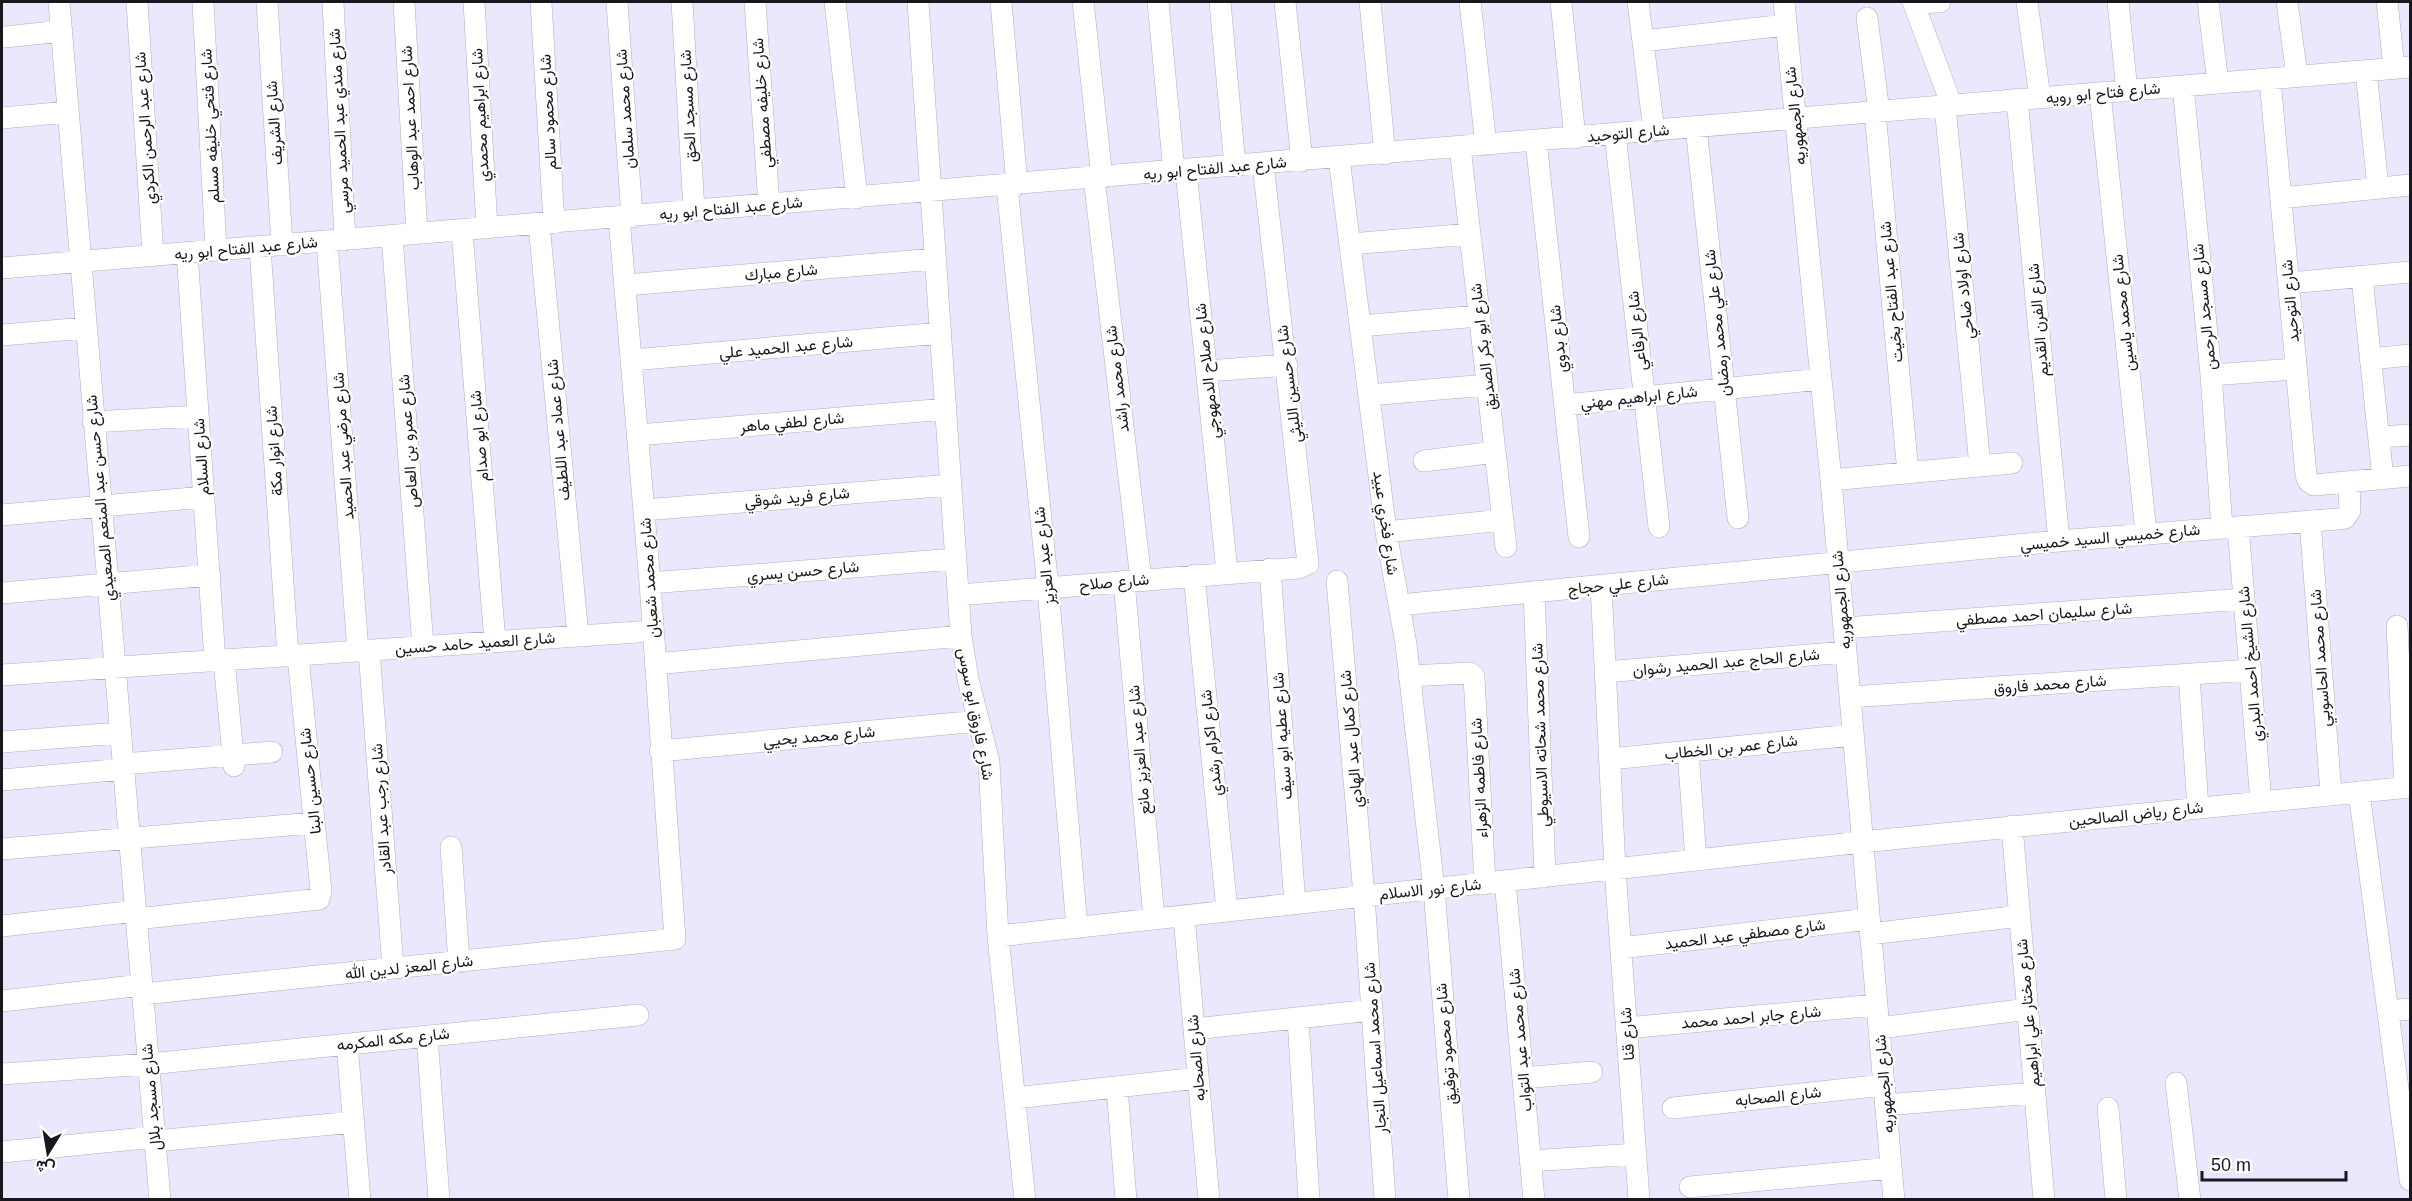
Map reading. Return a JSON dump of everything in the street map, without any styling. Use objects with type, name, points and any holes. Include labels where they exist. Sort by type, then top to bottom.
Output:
[{"type":"street","name":"شارع حسن عبد المنعم الصعيدي","points":[[59,2],[143,990]]},
{"type":"street","name":"شارع عبد الرحمن الكردي","points":[[137,2],[153,255]]},
{"type":"street","name":"شارع فتحي خليفه مسلم","points":[[203,2],[216,250]]},
{"type":"street","name":"شارع الشريف","points":[[267,2],[282,245]]},
{"type":"street","name":"شارع مندي عبد الحميد مرسي","points":[[333,2],[336,241]]},
{"type":"street","name":"شارع احمد عبد الوهاب","points":[[404,2],[417,234]]},
{"type":"street","name":"شارع ابراهيم محمدي","points":[[474,2],[487,228]]},
{"type":"street","name":"شارع محمود سالم","points":[[542,2],[546,224]]},
{"type":"street","name":"شارع محمد سلمان","points":[[617,2],[626,217]]},
{"type":"street","name":"شارع مسجد الحق","points":[[682,2],[694,211]]},
{"type":"street","name":"شارع خليفه مصطفي","points":[[755,2],[769,206]]},
{"type":"street","points":[[835,2],[857,198]]},
{"type":"street","name":"شارع فاروق ابو سوس","points":[[918,2],[961,636],[968,679],[989,762],[998,936],[1025,1200]]},
{"type":"street","name":"شارع عبد العزيز","points":[[1001,2],[1012,185],[1077,927]]},
{"type":"street","name":"شارع محمد راشد","points":[[1083,2],[1133,580]]},
{"type":"street","name":"شارع صلاح الدمهوجي","points":[[1158,2],[1207,371],[1227,572]]},
{"type":"street","points":[[1220,2],[1235,166]]},
{"type":"street","points":[[1285,2],[1302,161]]},
{"type":"street","points":[[1370,2],[1385,154]]},
{"type":"street","points":[[1470,2],[1486,145]]},
{"type":"street","points":[[1561,2],[1575,138]]},
{"type":"street","points":[[1638,2],[1654,131]]},
{"type":"street","name":"شارع الجمهوريه","points":[[1784,2],[1831,480],[1894,1200]]},
{"type":"street","points":[[1914,2],[1940,2]]},
{"type":"street","name":"شارع اولاد ضاحي","points":[[1914,2],[1949,106],[1980,466]]},
{"type":"street","points":[[2027,2],[2040,98]]},
{"type":"street","points":[[2118,2],[2127,91]]},
{"type":"street","points":[[2208,2],[2218,83]]},
{"type":"street","points":[[2287,2],[2297,76]]},
{"type":"street","points":[[2387,2],[2402,67]]},
{"type":"street","name":"شارع عبد الفتاح بخيت","points":[[1867,18],[1908,473]]},
{"type":"street","points":[[1643,41],[1786,25]]},
{"type":"street","points":[[5,37],[62,31]]},
{"type":"street","name":"شارع فتاح ابو رويه","points":[[1795,119],[2402,67]]},
{"type":"street","points":[[2366,70],[2378,188]]},
{"type":"street","name":"شارع التوحيد","points":[[2270,79],[2308,481],[2314,485],[2349,482]]},
{"type":"street","name":"شارع مسجد الرحمن","points":[[2182,86],[2211,375],[2230,528]]},
{"type":"street","name":"شارع محمد ياسين","points":[[2100,93],[2146,533]]},
{"type":"street","name":"شارع الفرن القديم","points":[[2017,99],[2059,541]]},
{"type":"street","points":[[2,118],[68,111]]},
{"type":"street","name":"شارع التوحيد","points":[[1460,147],[1795,119]]},
{"type":"street","name":"شارع علي محمد رمضان","points":[[1696,127],[1738,518]]},
{"type":"street","name":"شارع الرفاعي","points":[[1615,134],[1659,527]]},
{"type":"street","name":"شارع بدوي","points":[[1536,141],[1579,537]]},
{"type":"street","name":"شارع عبد الفتاح ابو ريه","points":[[2,268],[1460,147]]},
{"type":"street","name":"شارع ابو بكر الصديق","points":[[1460,147],[1506,547]]},
{"type":"street","name":"شارع فخري عبيد","points":[[1339,158],[1386,532],[1409,676],[1434,889]]},
{"type":"street","name":"شارع حسين الليثي","points":[[1263,164],[1309,561],[1302,567],[1270,569]]},
{"type":"street","points":[[2281,198],[2410,185]]},
{"type":"street","name":"شارع محمد شعبان","points":[[626,217],[626,285],[675,939]]},
{"type":"street","name":"شارع عماد عبد اللطيف","points":[[546,224],[578,636]]},
{"type":"street","name":"شارع ابو صدام","points":[[462,231],[495,642]]},
{"type":"street","points":[[1350,244],[1470,234]]},
{"type":"street","name":"شارع عمرو بن العاص","points":[[392,236],[423,647]]},
{"type":"street","name":"شارع مرضي عبد الحميد","points":[[336,241],[364,650]]},
{"type":"street","name":"شارع انوار مكة","points":[[260,247],[293,656]]},
{"type":"street","name":"شارع السلام","points":[[187,253],[210,575],[233,760]]},
{"type":"street","name":"شارع مبارك","points":[[626,285],[935,259]]},
{"type":"street","points":[[2289,283],[2410,272]]},
{"type":"street","points":[[2362,277],[2383,479]]},
{"type":"street","points":[[1360,326],[1479,316]]},
{"type":"street","points":[[2,335],[86,328]]},
{"type":"street","name":"شارع عبد الحميد علي","points":[[632,360],[941,333]]},
{"type":"street","points":[[2370,358],[2410,355]]},
{"type":"street","points":[[1207,371],[1287,365]]},
{"type":"street","points":[[2211,375],[2296,369]]},
{"type":"street","name":"شارع ابراهيم مهني","points":[[1565,405],[1821,379]]},
{"type":"street","points":[[1369,394],[1487,385]]},
{"type":"street","name":"شارع لطفي ماهر","points":[[638,435],[946,409]]},
{"type":"street","points":[[93,422],[198,416]]},
{"type":"street","points":[[2379,437],[2410,435]]},
{"type":"street","points":[[1424,461],[1495,452]]},
{"type":"street","points":[[1831,480],[2012,464]]},
{"type":"street","points":[[2349,482],[2410,476]]},
{"type":"street","name":"شارع خميسي السيد خميسي","points":[[1838,561],[2146,533],[2338,519],[2348,515],[2349,482]]},
{"type":"street","name":"شارع فريد شوقي","points":[[644,510],[951,484]]},
{"type":"street","points":[[2,514],[204,497]]},
{"type":"street","points":[[1386,532],[1503,520]]},
{"type":"street","name":"شارع محمد الحاسوبي","points":[[2310,521],[2331,794]]},
{"type":"street","name":"شارع الشيخ احمد البدري","points":[[2230,528],[2244,600],[2261,802]]},
{"type":"street","name":"شارع حسن يسري","points":[[650,583],[956,559]]},
{"type":"street","name":"شارع علي حجاج","points":[[1399,605],[1838,561]]},
{"type":"street","name":"شارع صلاح","points":[[958,595],[1270,569]]},
{"type":"street","name":"شارع عطيه ابو سيف","points":[[1270,569],[1295,904]]},
{"type":"street","points":[[2,594],[210,575]]},
{"type":"street","name":"شارع اكرام رشدي","points":[[1194,575],[1227,911]]},
{"type":"street","name":"شارع عبد العزيز مانع","points":[[1133,580],[1154,919]]},
{"type":"street","name":"شارع كمال عبد الهادي","points":[[1337,581],[1364,896]]},
{"type":"street","points":[[1601,585],[1615,869]]},
{"type":"street","name":"شارع محمد شحاته الاسيوطي","points":[[1534,592],[1545,877]]},
{"type":"street","name":"شارع سليمان احمد مصطفي","points":[[1844,628],[2244,600]]},
{"type":"street","points":[[2397,626],[2408,787]]},
{"type":"street","name":"شارع العميد حامد حسين","points":[[2,675],[115,665],[293,656],[653,631]]},
{"type":"street","points":[[655,664],[961,636]]},
{"type":"street","name":"شارع رجب عبد القادر","points":[[364,650],[393,968]]},
{"type":"street","name":"شارع الحاج عبد الحميد رشوان","points":[[1605,672],[1846,652]]},
{"type":"street","name":"شارع حسين البنا","points":[[136,915],[319,899],[321,891],[314,823],[293,656]]},
{"type":"street","name":"شارع محمد فاروق","points":[[1850,697],[2251,670]]},
{"type":"street","name":"شارع فاطمه الزهراء","points":[[1409,676],[1473,673],[1495,882]]},
{"type":"street","points":[[2189,675],[2198,808]]},
{"type":"street","name":"شارع محمد يحيي","points":[[660,751],[979,721]]},
{"type":"street","points":[[2,742],[120,734]]},
{"type":"street","name":"شارع عمر بن الخطاب","points":[[1610,759],[1853,735]]},
{"type":"street","points":[[1688,751],[1696,860]]},
{"type":"street","points":[[2,780],[124,767],[233,760],[272,752]]},
{"type":"street","name":"شارع رياض الصالحين","points":[[1862,842],[2408,787]]},
{"type":"street","points":[[2359,792],[2388,1011],[2405,1093],[2410,1178]]},
{"type":"street","points":[[2,849],[314,823]]},
{"type":"street","name":"شارع مختار علي ابراهيم","points":[[2012,826],[2044,1200]]},
{"type":"street","name":"شارع نور الاسلام","points":[[998,936],[1862,842]]},
{"type":"street","points":[[451,847],[459,962]]},
{"type":"street","name":"شارع قنا","points":[[1615,869],[1639,1200]]},
{"type":"street","name":"شارع محمد عبد التواب","points":[[1495,882],[1523,1078],[1534,1200]]},
{"type":"street","name":"شارع محمود توفيق","points":[[1434,889],[1459,1200]]},
{"type":"street","name":"شارع محمد اسماعيل النجار","points":[[1364,896],[1385,1200]]},
{"type":"street","points":[[2,926],[136,915]]},
{"type":"street","name":"شارع الصحابه","points":[[1184,916],[1209,1200]]},
{"type":"street","name":"شارع مصطفي عبد الحميد","points":[[1621,948],[2020,916]]},
{"type":"street","name":"شارع المعز لدين الله","points":[[2,1001],[459,962],[675,939]]},
{"type":"street","name":"شارع مسجد بلال","points":[[143,990],[160,1200]]},
{"type":"street","name":"شارع جابر احمد محمد","points":[[1626,1028],[1876,1005]]},
{"type":"street","points":[[1879,1028],[2028,1009]]},
{"type":"street","points":[[2388,1011],[2410,1009]]},
{"type":"street","points":[[1194,1029],[1372,1010]]},
{"type":"street","name":"شارع مكه المكرمه","points":[[2,1074],[149,1064],[638,1015]]},
{"type":"street","points":[[1298,1018],[1309,1200]]},
{"type":"street","points":[[427,1036],[439,1200]]},
{"type":"street","points":[[347,1044],[360,1200]]},
{"type":"street","points":[[1523,1078],[1592,1071]]},
{"type":"street","points":[[1015,1098],[1198,1078]]},
{"type":"street","points":[[2176,1083],[2190,1200]]},
{"type":"street","points":[[1117,1087],[1126,1200]]},
{"type":"street","points":[[1885,1095],[2035,1093]]},
{"type":"street","name":"شارع الصحابه","points":[[1672,1108],[1885,1095]]},
{"type":"street","points":[[2108,1108],[2116,1200]]},
{"type":"street","points":[[2,1152],[354,1122]]},
{"type":"street","points":[[1530,1161],[1636,1154]]},
{"type":"street","points":[[1690,1187],[1891,1168]]}]
